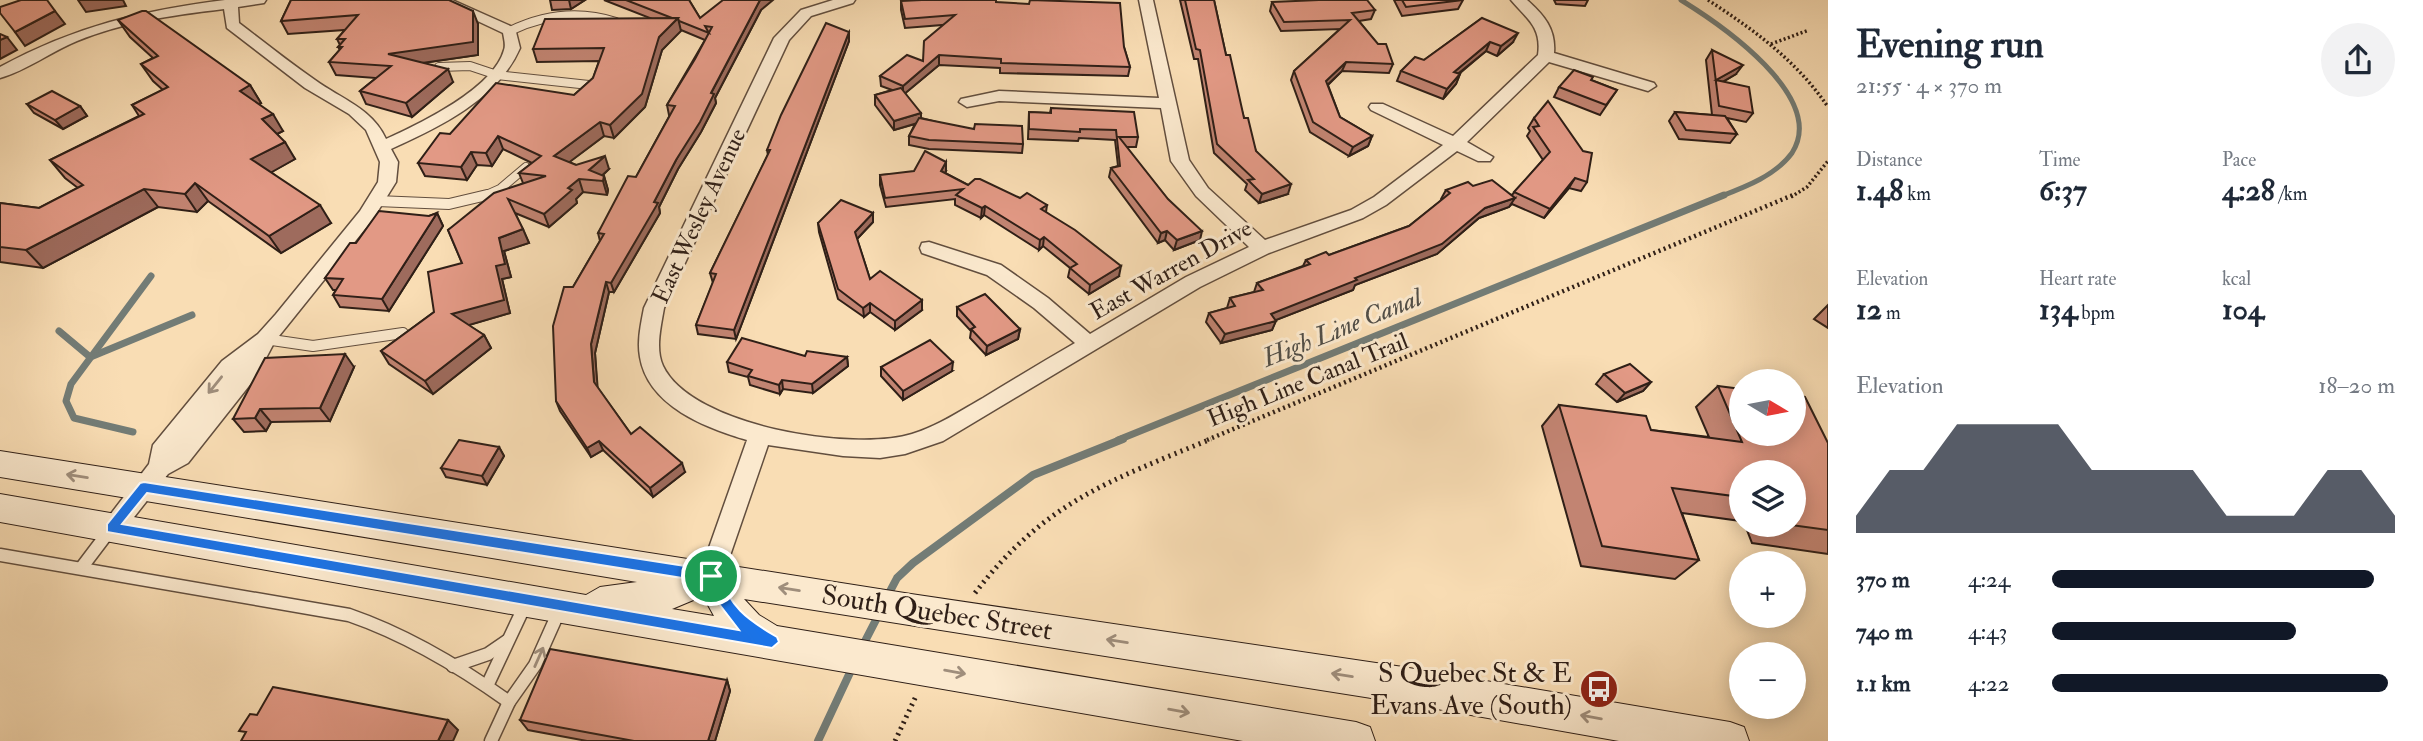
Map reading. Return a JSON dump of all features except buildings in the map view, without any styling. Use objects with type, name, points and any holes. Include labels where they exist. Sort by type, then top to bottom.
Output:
[{"type":"main road","name":"South Quebec Street","points":[[0,464],[152,477],[856,601],[1403,685],[1730,741]]},
{"type":"main road","points":[[0,508],[561,607],[1356,741]]},
{"type":"main road","points":[[561,607],[652,597],[689,588],[711,576],[720,596],[742,624],[772,642]]},
{"type":"street","points":[[0,73],[50,47],[89,32],[149,17],[258,0]]},
{"type":"street","points":[[384,146],[438,121],[497,75],[513,55],[515,39],[510,31],[440,0]]},
{"type":"street","name":"East Wesley Avenue","points":[[760,435],[719,424],[681,401],[654,370],[649,342],[654,308],[782,38],[806,13],[848,0]]},
{"type":"street","points":[[1146,0],[1166,103],[1177,150],[1186,172],[1202,192],[1262,248]]},
{"type":"street","points":[[1518,0],[1537,16],[1549,38],[1546,56],[1648,86]]},
{"type":"street","points":[[112,528],[152,477],[180,456],[249,371],[265,339],[377,201],[387,182],[390,162],[373,128],[355,111],[311,85],[232,25],[232,2]]},
{"type":"street","name":"East Warren Drive","points":[[760,435],[849,448],[888,448],[922,440],[950,428],[1193,282],[1262,248],[1342,220],[1372,206],[1455,144],[1546,56]]},
{"type":"street","points":[[967,102],[999,96],[1166,103]]},
{"type":"street","points":[[1377,107],[1484,157]]},
{"type":"street","points":[[929,248],[994,270],[1041,303],[1090,345]]},
{"type":"street","points":[[711,576],[760,435]]},
{"type":"lane","points":[[510,31],[539,17],[596,15],[616,22]]},
{"type":"lane","points":[[439,67],[470,66],[497,75],[589,85]]},
{"type":"lane","points":[[377,201],[433,204],[461,202],[491,194],[526,167]]},
{"type":"lane","points":[[265,339],[313,345],[402,333]]},
{"type":"lane","points":[[82,567],[112,528]]},
{"type":"lane","points":[[0,555],[349,615],[385,629],[487,686],[509,702]]},
{"type":"lane","points":[[487,686],[527,601]]},
{"type":"lane","points":[[491,741],[509,702],[530,675],[561,607]]},
{"type":"lane","points":[[453,666],[488,654],[509,639]]},
{"type":"path","points":[[1708,0],[1770,44],[1805,77],[1828,107]]},
{"type":"path","points":[[1770,44],[1809,30]]},
{"type":"path","name":"High Line Canal Trail","points":[[957,617],[992,570],[1023,536],[1058,508],[1104,483],[1783,202],[1807,187],[1826,170],[1828,161]]},
{"type":"path","points":[[895,741],[929,668]]},
{"type":"waterway","name":"High Line Canal","points":[[1681,0],[1720,26],[1765,64],[1783,86],[1795,109],[1799,131],[1792,153],[1777,168],[1759,180],[1724,195]]},
{"type":"waterway","name":"High Line Canal","points":[[1118,440],[1724,195]]},
{"type":"waterway","name":"High Line Canal","points":[[1719,197],[1724,195]]},
{"type":"waterway","points":[[133,432],[74,418],[66,401],[71,384],[151,276]]},
{"type":"waterway","points":[[93,356],[192,315]]},
{"type":"waterway","points":[[59,331],[90,357]]},
{"type":"waterway","name":"High Line Canal","points":[[887,597],[897,578],[913,563],[1033,475],[1123,439]]},
{"type":"waterway","name":"High Line Canal","points":[[862,647],[879,614]]},
{"type":"waterway","name":"High Line Canal","points":[[818,741],[854,664]]},
{"type":"place","name":"S Quebec St & E Evans Ave (South)","points":[[1599,689]]},
{"type":"route","points":[[144,487],[711,576],[720,596],[742,624],[772,642],[112,528],[144,487]]}]
